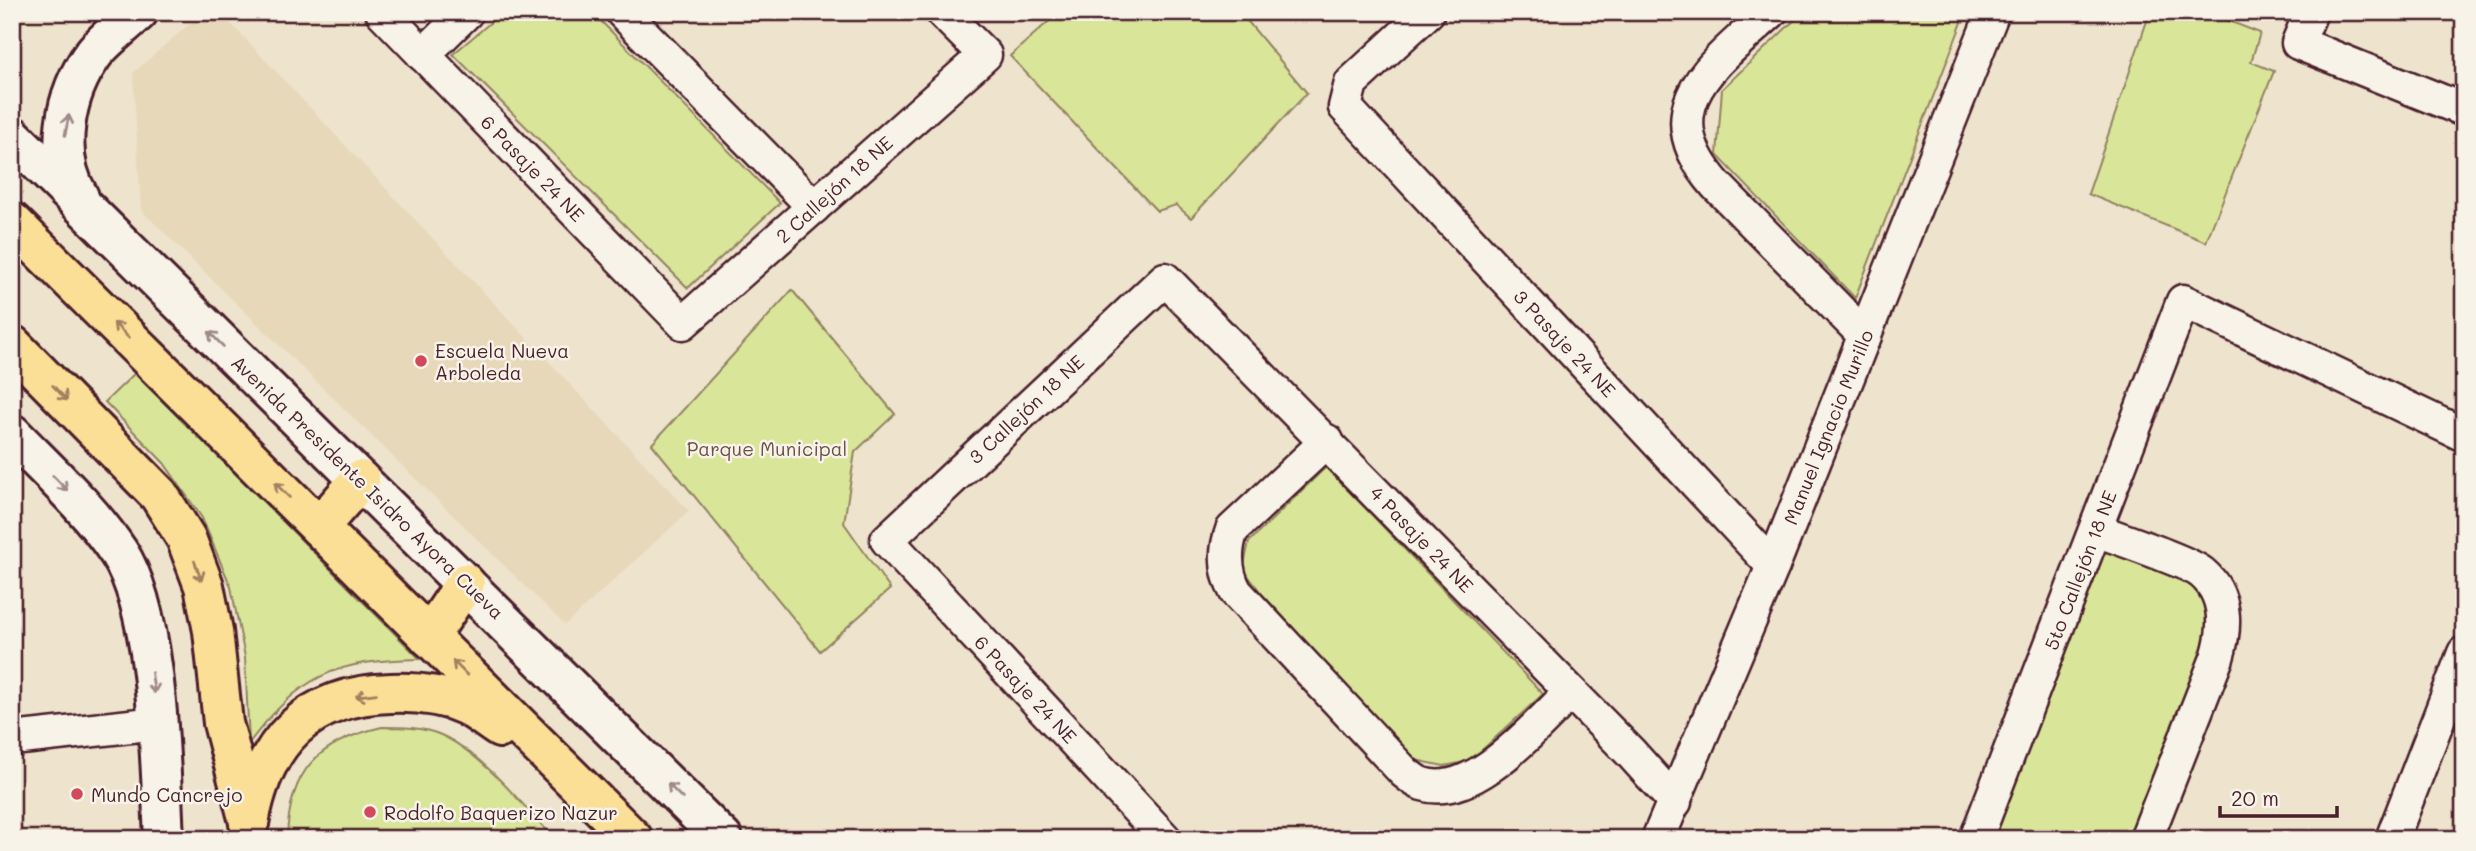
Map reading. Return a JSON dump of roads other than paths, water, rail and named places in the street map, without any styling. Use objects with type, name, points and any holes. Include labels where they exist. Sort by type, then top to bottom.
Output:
[{"type":"main road","points":[[87,211],[68,179],[63,156],[71,103],[80,77],[95,53],[138,12]]},
{"type":"main road","name":"Avenida Presidente Isidro Ayora Cueva","points":[[12,136],[723,839]]},
{"type":"main road","points":[[12,222],[633,839]]},
{"type":"main road","points":[[12,345],[159,495],[186,538],[204,586],[220,677],[223,723],[249,830]]},
{"type":"main road","points":[[12,434],[92,516],[120,555],[140,602],[158,723],[164,839]]},
{"type":"main road","points":[[319,527],[360,480]]},
{"type":"main road","points":[[429,637],[465,583]]},
{"type":"main road","points":[[249,830],[259,780],[275,748],[296,725],[341,699],[372,693],[411,692],[465,705],[561,768]]},
{"type":"street","name":"6 Pasaje 24 NE","points":[[383,12],[683,323]]},
{"type":"street","points":[[423,55],[467,12]]},
{"type":"street","points":[[622,12],[814,207]]},
{"type":"street","name":"2 Callejón 18 NE","points":[[683,323],[985,55],[942,12]]},
{"type":"street","name":"3 Pasaje 24 NE","points":[[1428,12],[1351,83],[1345,107],[1773,566]]},
{"type":"street","points":[[1771,12],[1713,65],[1692,91],[1687,119],[1689,141],[1697,163],[1716,185],[1865,336]]},
{"type":"street","name":"Manuel Ignacio Murillo","points":[[1658,839],[1773,566],[1993,12]]},
{"type":"street","points":[[2311,12],[2298,43],[2464,110]]},
{"type":"street","name":"4 Pasaje 24 NE","points":[[1165,279],[1327,441],[1675,802]]},
{"type":"street","name":"3 Callejón 18 NE","points":[[887,540],[1165,279]]},
{"type":"street","name":"5to Callejón 18 NE","points":[[1976,839],[2183,301],[2464,435]]},
{"type":"street","points":[[1327,441],[1232,530],[1226,545],[1229,580],[1236,592],[1404,772],[1422,783],[1442,786],[1466,781],[1487,770],[1570,693]]},
{"type":"street","points":[[2096,530],[2202,572],[2216,592],[2224,612],[2224,636],[2217,659],[2146,839]]},
{"type":"street","name":"6 Pasaje 24 NE","points":[[887,540],[1165,839]]},
{"type":"street","points":[[2392,839],[2464,653]]},
{"type":"street","points":[[12,739],[158,723]]},
{"type":"place","name":"Escuela Nueva Arboleda","points":[[421,361]]},
{"type":"place","name":"Mundo Cancrejo","points":[[77,794]]},
{"type":"place","name":"Rodolfo Baquerizo Nazur","points":[[370,812]]},
{"type":"park label","name":"Parque Municipal","points":[[767,448]]}]
